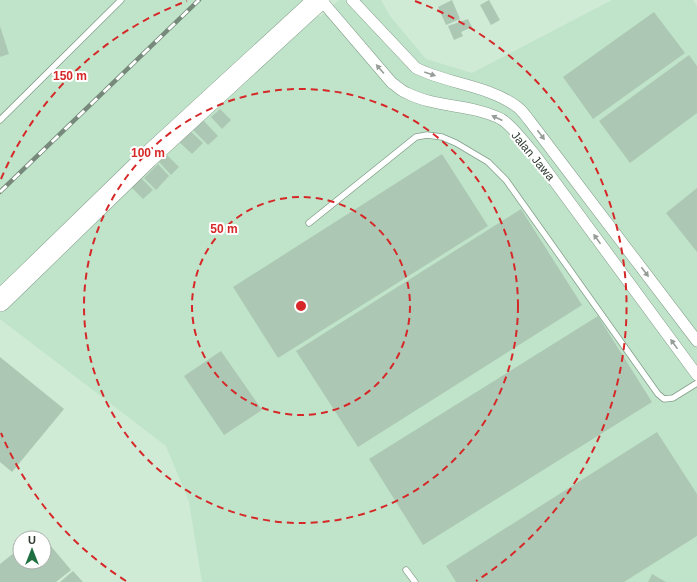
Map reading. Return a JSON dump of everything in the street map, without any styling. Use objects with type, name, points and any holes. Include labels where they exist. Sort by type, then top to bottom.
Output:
[{"type":"highway","points":[[0,301],[147,158],[320,0]]},
{"type":"street","name":"Jalan Jawa","points":[[320,0],[392,83],[405,93],[419,99],[475,110],[490,115],[502,120],[517,134],[538,159],[697,375]]},
{"type":"street","name":"Jalan Jawa","points":[[352,0],[416,68],[426,73],[486,91],[504,98],[518,107],[697,341]]},
{"type":"lane","points":[[0,120],[121,0]]},
{"type":"lane","points":[[309,223],[416,137],[427,135],[442,137],[456,143],[488,162],[506,180],[658,394],[664,399],[673,398],[697,384]]},
{"type":"lane","points":[[406,570],[415,582]]},
{"type":"shaded area","points":[[0,0],[310,0],[320,17],[339,0],[381,0],[390,16],[426,59],[472,73],[612,0],[693,0],[697,6],[697,582],[202,582],[189,502],[166,446],[0,319]]},
{"type":"building","points":[[452,0],[460,19],[446,25],[438,7]]},
{"type":"building","points":[[489,0],[500,20],[491,25],[480,5]]},
{"type":"building","points":[[654,12],[685,53],[593,119],[563,77]]},
{"type":"building","points":[[468,19],[472,27],[461,32],[463,36],[454,40],[448,26]]},
{"type":"building","points":[[0,26],[9,54],[0,57]]},
{"type":"building","points":[[689,55],[697,66],[697,113],[630,163],[599,121]]},
{"type":"building","points":[[220,109],[231,120],[222,129],[211,117]]},
{"type":"building","points":[[203,120],[218,136],[208,145],[193,130]]},
{"type":"building","points":[[188,129],[203,143],[192,154],[177,140]]},
{"type":"building","points":[[442,154],[488,226],[278,358],[233,287]]},
{"type":"building","points":[[167,155],[179,167],[171,175],[159,162]]},
{"type":"building","points":[[158,164],[169,176],[156,190],[144,178]]},
{"type":"building","points":[[139,176],[153,190],[143,199],[129,185]]},
{"type":"building","points":[[697,188],[697,252],[666,213]]},
{"type":"building","points":[[521,209],[582,305],[358,447],[296,351]]},
{"type":"building","points":[[598,316],[652,402],[423,545],[369,459]]},
{"type":"building","points":[[221,351],[262,410],[224,435],[184,376]]},
{"type":"building","points":[[0,357],[64,409],[12,472],[0,462]]},
{"type":"building","points":[[657,432],[697,494],[697,536],[624,582],[456,582],[446,566]]},
{"type":"building","points":[[52,547],[71,570],[56,582],[0,582],[0,564],[12,554],[12,570],[52,570]]},
{"type":"building","points":[[73,571],[83,582],[60,582]]},
{"type":"building","points":[[652,574],[666,582],[648,582]]},
{"type":"railway","points":[[0,192],[199,0]]}]
